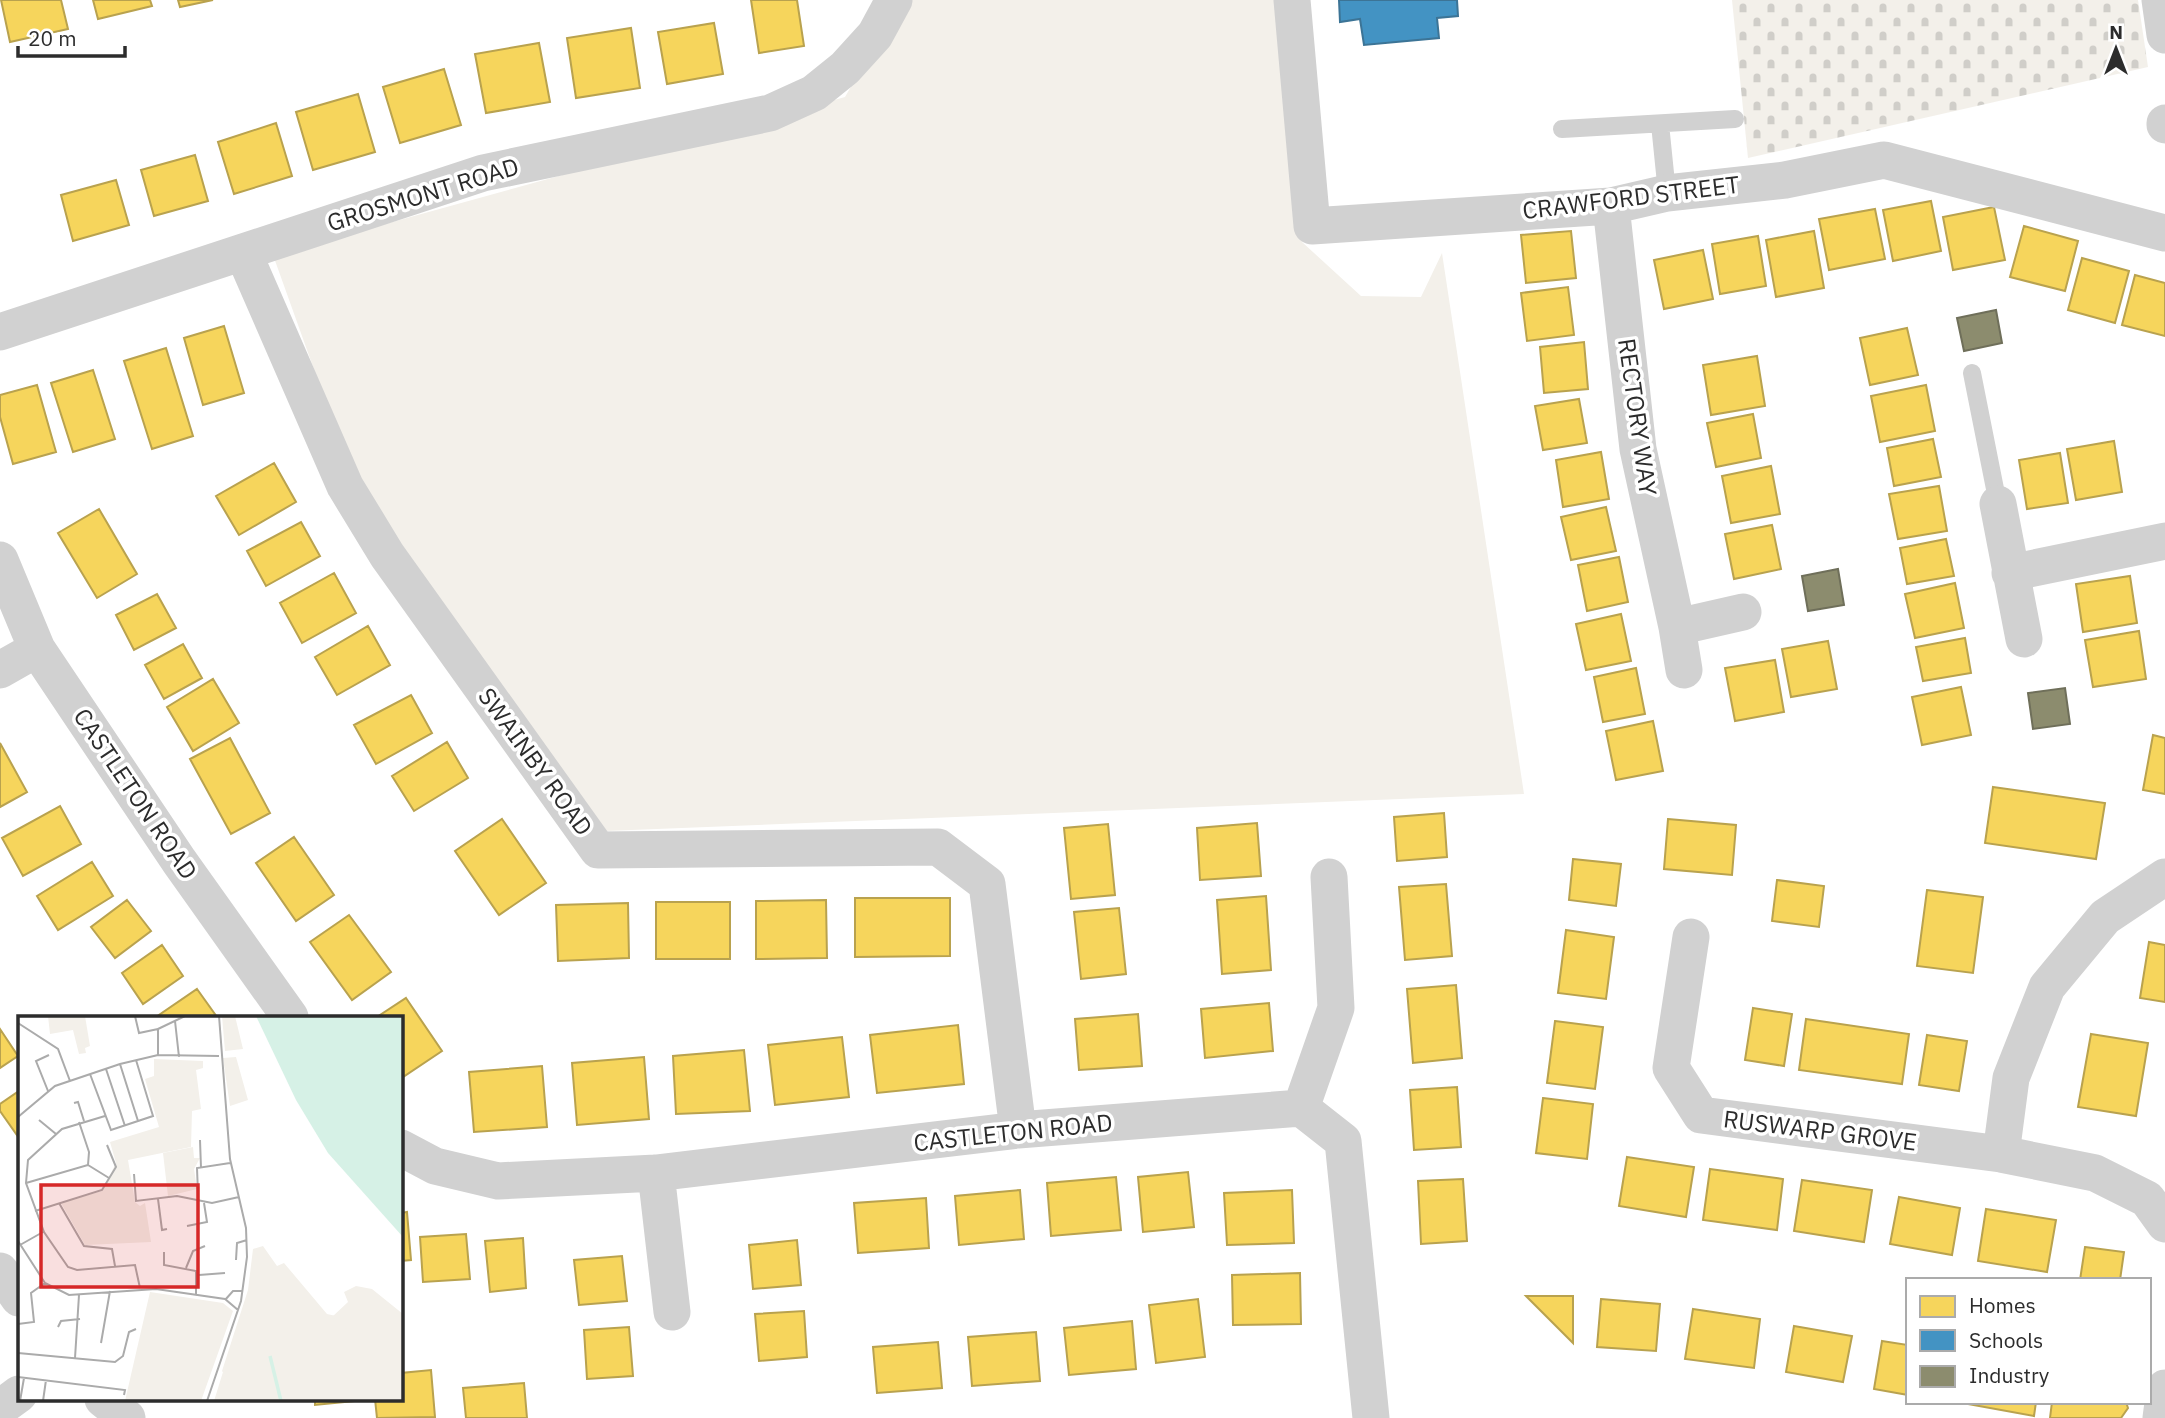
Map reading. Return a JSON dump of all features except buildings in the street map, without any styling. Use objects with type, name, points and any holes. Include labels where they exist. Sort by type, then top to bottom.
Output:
[{"type":"street","name":"GROSMONT ROAD","points":[[0,332],[483,173],[770,113],[814,93],[845,68],[875,35],[894,0]]},
{"type":"street","name":"CRAWFORD STREET","points":[[1292,0],[1312,226],[1611,206],[1667,193],[1785,180],[1884,160],[2165,233]]},
{"type":"street","points":[[2160,0],[2165,36]]},
{"type":"street","name":"RECTORY WAY","points":[[1611,206],[1638,450],[1684,670]]},
{"type":"street","name":"SWAINBY ROAD","points":[[243,252],[345,486],[387,555],[598,850],[938,847],[987,884],[1018,1130]]},
{"type":"street","points":[[1998,504],[2024,639]]},
{"type":"street","points":[[2010,573],[2165,541]]},
{"type":"street","name":"CASTLETON ROAD","points":[[0,560],[37,649],[179,861],[289,1016]]},
{"type":"street","points":[[1677,627],[1743,612]]},
{"type":"street","points":[[0,670],[37,649]]},
{"type":"street","points":[[1329,877],[1336,1008],[1301,1108],[1343,1141],[1371,1418]]},
{"type":"street","points":[[2001,1154],[2011,1078],[2047,988],[2105,917],[2165,877]]},
{"type":"street","name":"RUSWARP GROVE","points":[[1692,937],[1671,1068],[1701,1115],[2001,1154],[2095,1173],[2147,1199],[2165,1224]]},
{"type":"street","name":"CASTLETON ROAD","points":[[402,1149],[435,1166],[498,1181],[656,1173],[1018,1130],[1301,1108]]},
{"type":"street","points":[[656,1173],[672,1312]]},
{"type":"street","points":[[0,1272],[18,1297]]},
{"type":"street","points":[[2161,1418],[2165,1388]]},
{"type":"street","points":[[0,1408],[18,1395]]},
{"type":"street","points":[[104,1400],[127,1418]]},
{"type":"lane","points":[[1562,129],[1735,119]]},
{"type":"lane","points":[[1660,124],[1667,193]]},
{"type":"lane","points":[[1972,373],[1998,504]]},
{"type":"green space","points":[[901,0],[1277,0],[1302,242],[1361,296],[1421,297],[1442,253],[1524,794],[606,831],[355,484],[273,255],[845,97]]},
{"type":"green space","points":[[1732,0],[2138,0],[2148,67],[1748,158]]}]
